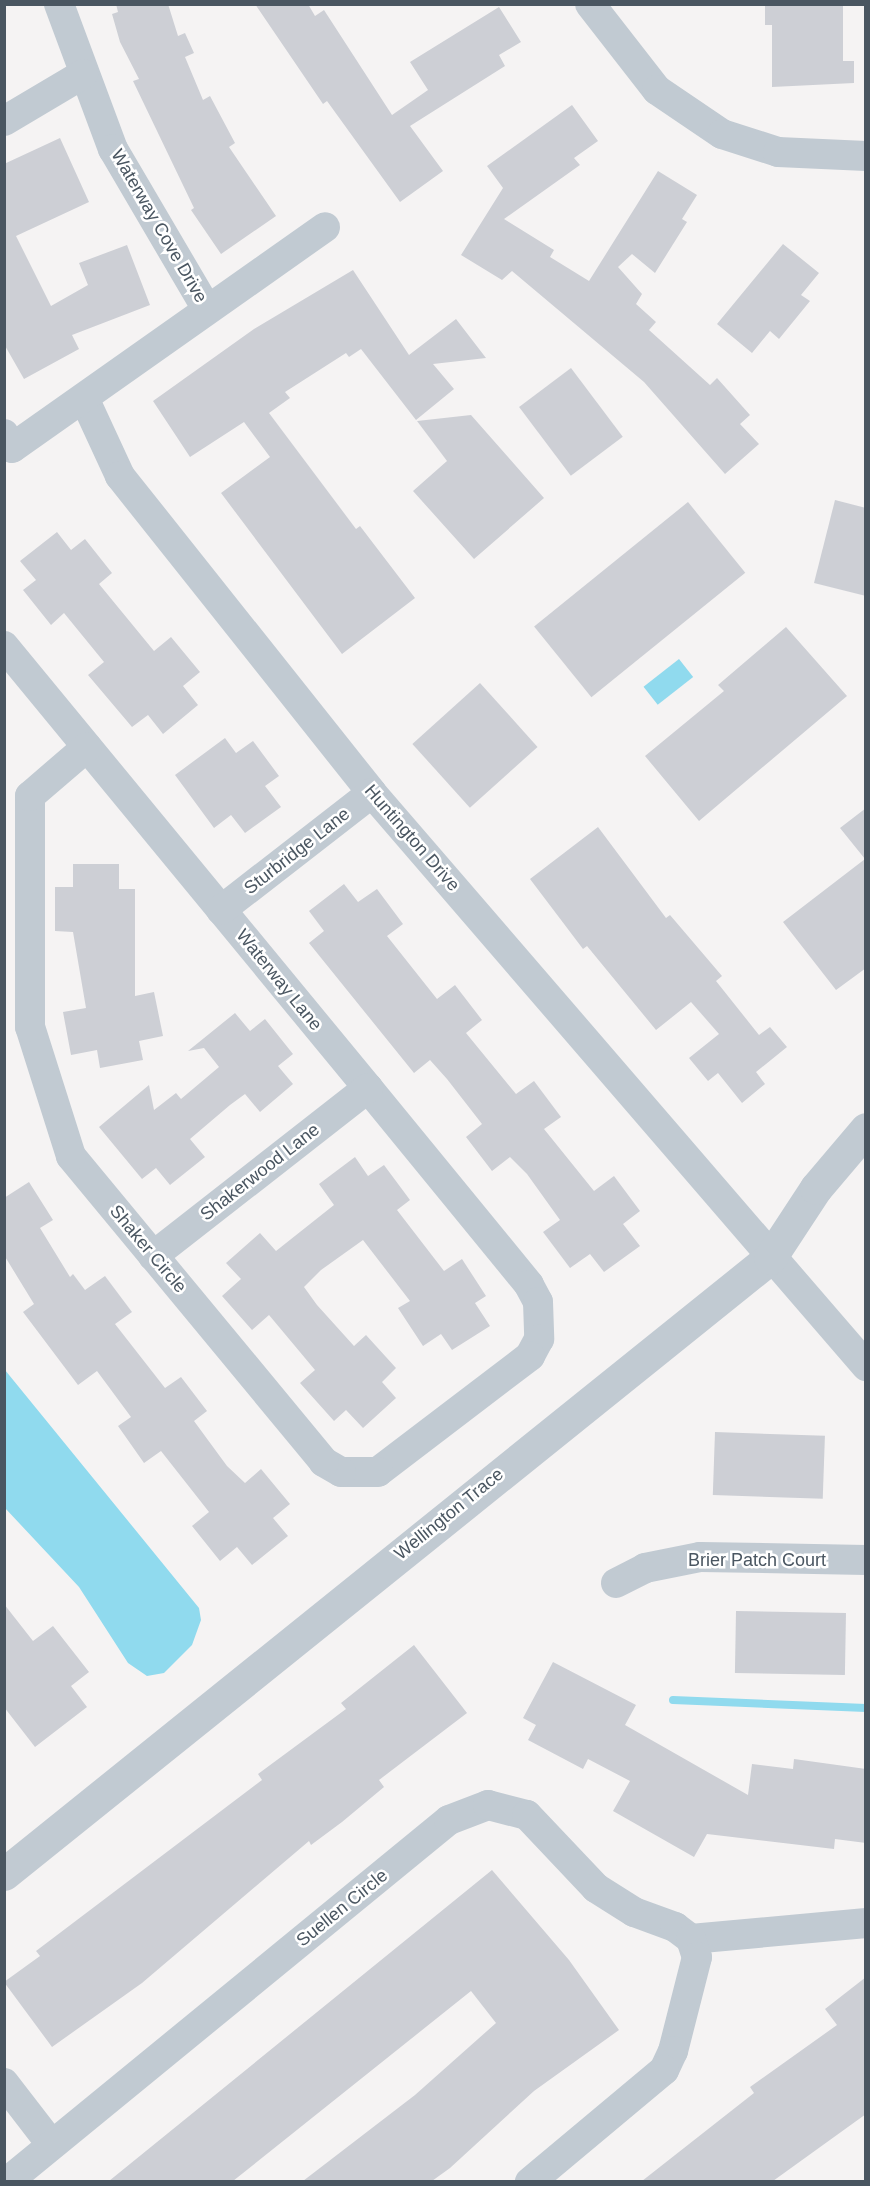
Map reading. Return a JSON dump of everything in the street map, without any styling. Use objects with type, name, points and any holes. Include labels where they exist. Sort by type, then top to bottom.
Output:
[{"type":"street","name":"Waterway Cove Drive","points":[[4,434],[12,448],[207,309],[113,149],[83,74],[59,4]]},
{"type":"street","points":[[590,4],[657,90],[722,134],[778,152],[866,156]]},
{"type":"street","points":[[4,121],[83,74]]},
{"type":"street","points":[[207,309],[325,227]]},
{"type":"street","name":"Huntington Drive","points":[[84,398],[120,476],[372,793],[770,1258],[866,1366]]},
{"type":"street","name":"Waterway Lane","points":[[4,646],[529,1285],[542,1320]]},
{"type":"street","name":"Shaker Circle","points":[[87,747],[30,796],[30,1027],[71,1156],[324,1462],[350,1473],[378,1472],[395,1463],[521,1363],[539,1339],[542,1320]]},
{"type":"street","name":"Sturbridge Lane","points":[[221,910],[372,793]]},
{"type":"street","name":"Shakerwood Lane","points":[[153,1256],[368,1088]]},
{"type":"street","name":"Wellington Trace","points":[[4,1874],[770,1258],[816,1188],[866,1129]]},
{"type":"street","name":"Brier Patch Court","points":[[616,1583],[645,1568],[700,1557],[866,1560]]},
{"type":"street","name":"Suellen Circle","points":[[7,2181],[467,1810],[488,1805],[528,1815],[596,1888],[691,1939]]},
{"type":"street","points":[[530,2181],[664,2070],[673,2051],[697,1957],[691,1939],[866,1923]]},
{"type":"street","points":[[4,2083],[52,2145]]},
{"type":"water","points":[[679,659],[693,677],[658,705],[644,687]]},
{"type":"water","points":[[5,1370],[199,1608],[201,1620],[192,1645],[164,1673],[147,1676],[128,1663],[79,1587],[5,1508]]},
{"type":"building","points":[[116,4],[168,4],[178,36],[185,33],[194,53],[185,57],[203,100],[210,96],[235,143],[229,147],[276,216],[221,254],[191,210],[194,208],[133,81],[139,79],[120,42],[112,14],[118,12]]},
{"type":"building","points":[[255,4],[308,4],[315,16],[324,10],[392,115],[428,90],[410,62],[499,7],[521,42],[499,55],[505,66],[410,126],[443,171],[400,202],[327,101],[323,104]]},
{"type":"building","points":[[765,4],[843,4],[843,61],[854,61],[854,83],[772,87],[772,25],[765,25]]},
{"type":"building","points":[[572,105],[598,141],[574,158],[580,165],[504,219],[554,250],[550,257],[589,281],[658,171],[697,195],[682,219],[687,222],[655,273],[632,254],[618,267],[642,294],[636,304],[656,322],[649,330],[710,385],[717,378],[750,415],[740,424],[759,444],[725,474],[644,382],[512,271],[502,280],[461,255],[503,188],[487,166]]},
{"type":"building","points":[[60,138],[89,202],[16,236],[51,306],[88,285],[79,263],[127,245],[150,305],[72,335],[79,349],[24,379],[4,344],[4,164]]},
{"type":"building","points":[[783,244],[819,273],[801,295],[810,301],[779,339],[770,331],[752,353],[717,324]]},
{"type":"building","points":[[353,270],[409,355],[456,319],[486,358],[433,364],[454,389],[416,420],[361,349],[349,357],[346,353],[285,392],[290,398],[269,413],[356,529],[360,526],[415,598],[342,654],[221,493],[270,457],[244,422],[190,457],[153,401],[254,329]]},
{"type":"building","points":[[571,368],[623,437],[571,476],[519,407]]},
{"type":"building","points":[[471,415],[544,498],[474,559],[413,491],[447,461],[417,421]]},
{"type":"building","points":[[835,500],[866,508],[866,596],[814,583]]},
{"type":"building","points":[[688,502],[745,573],[591,697],[534,627]]},
{"type":"building","points":[[57,532],[71,550],[85,539],[112,573],[99,584],[154,651],[171,637],[200,672],[183,686],[198,705],[163,734],[148,715],[132,727],[88,675],[104,662],[64,613],[51,625],[23,590],[36,580],[20,561]]},
{"type":"building","points":[[786,627],[847,696],[699,821],[645,756],[724,691],[718,685]]},
{"type":"building","points":[[480,683],[538,747],[470,808],[412,744]]},
{"type":"building","points":[[225,738],[236,753],[253,741],[279,776],[265,786],[281,807],[245,833],[231,815],[214,828],[175,775]]},
{"type":"building","points":[[866,808],[866,968],[836,990],[783,922],[865,859],[840,828]]},
{"type":"building","points":[[598,827],[666,918],[670,915],[722,976],[716,981],[759,1035],[770,1027],[787,1047],[756,1072],[765,1084],[742,1103],[718,1073],[708,1081],[689,1058],[719,1034],[691,1002],[656,1030],[587,946],[583,949],[530,879]]},
{"type":"building","points":[[73,864],[119,864],[119,889],[135,889],[135,996],[154,992],[163,1036],[139,1041],[143,1060],[100,1068],[97,1050],[71,1055],[63,1012],[86,1008],[73,932],[55,931],[55,887],[73,887]]},
{"type":"building","points":[[344,884],[358,902],[377,889],[403,924],[387,936],[437,999],[455,985],[482,1020],[466,1033],[516,1094],[534,1081],[561,1117],[544,1129],[594,1191],[614,1176],[640,1211],[623,1224],[640,1246],[604,1272],[590,1254],[570,1268],[543,1232],[560,1220],[527,1174],[510,1157],[492,1171],[466,1137],[482,1124],[447,1079],[430,1060],[414,1073],[309,943],[324,931],[309,911]]},
{"type":"building","points":[[235,1013],[250,1031],[265,1019],[293,1054],[278,1066],[293,1084],[260,1112],[245,1094],[230,1105],[190,1139],[205,1157],[170,1185],[156,1168],[142,1179],[99,1127],[149,1085],[154,1110],[176,1093],[181,1099],[219,1067],[204,1048],[188,1051]]},
{"type":"building","points":[[355,1157],[368,1176],[384,1165],[410,1200],[397,1210],[444,1271],[462,1259],[486,1296],[475,1303],[490,1326],[452,1350],[441,1334],[423,1346],[398,1308],[410,1301],[363,1240],[321,1270],[304,1287],[317,1305],[354,1346],[366,1335],[396,1368],[382,1382],[396,1398],[363,1428],[346,1410],[334,1421],[300,1383],[315,1370],[269,1315],[252,1330],[222,1296],[241,1279],[226,1263],[260,1233],[276,1251],[334,1205],[319,1184]]},
{"type":"building","points":[[29,1182],[53,1220],[40,1228],[70,1277],[73,1274],[85,1290],[105,1276],[132,1312],[115,1324],[165,1388],[181,1377],[207,1411],[194,1421],[227,1466],[245,1483],[261,1469],[290,1504],[273,1518],[288,1536],[252,1565],[237,1547],[220,1561],[192,1526],[209,1512],[161,1451],[144,1463],[118,1426],[131,1417],[97,1371],[78,1385],[23,1312],[34,1304],[4,1255],[4,1198]]},
{"type":"building","points":[[715,1432],[825,1436],[823,1499],[713,1495]]},
{"type":"building","points":[[4,1604],[33,1641],[53,1626],[89,1672],[71,1686],[87,1707],[35,1747],[4,1707]]},
{"type":"building","points":[[736,1611],[846,1613],[845,1675],[735,1673]]},
{"type":"building","points":[[414,1645],[467,1713],[379,1780],[384,1787],[311,1845],[309,1841],[142,1983],[52,2047],[4,1982],[40,1956],[36,1951],[262,1780],[258,1774],[346,1709],[341,1703]]},
{"type":"building","points":[[553,1662],[636,1705],[625,1725],[748,1795],[752,1764],[793,1769],[794,1759],[866,1769],[866,1843],[835,1839],[834,1849],[707,1834],[694,1857],[613,1811],[630,1781],[588,1759],[583,1769],[528,1740],[536,1725],[523,1718]]},
{"type":"building","points":[[492,1870],[569,1960],[619,2030],[534,2091],[450,2168],[432,2181],[303,2181],[415,2095],[496,2023],[471,1991],[233,2181],[109,2181]]},
{"type":"building","points":[[866,1977],[866,2114],[773,2181],[642,2181],[754,2093],[750,2087],[837,2025],[825,2009]]},
{"type":"waterway","points":[[673,1700],[866,1708]]}]
